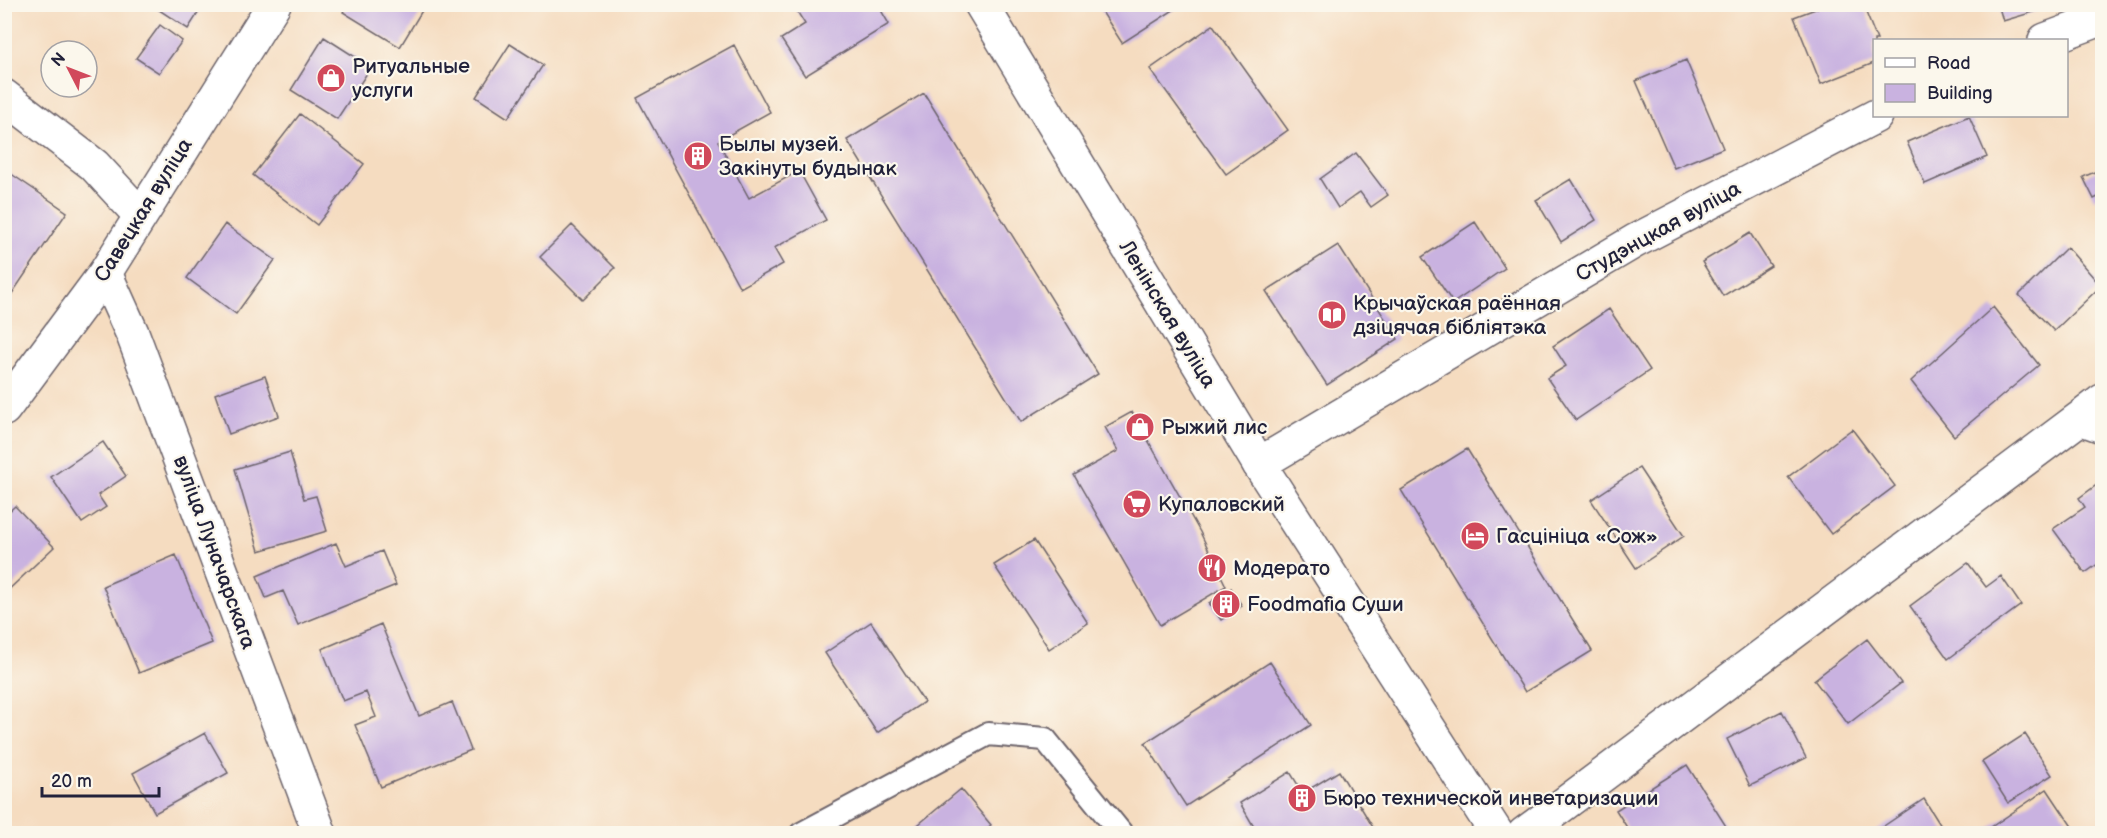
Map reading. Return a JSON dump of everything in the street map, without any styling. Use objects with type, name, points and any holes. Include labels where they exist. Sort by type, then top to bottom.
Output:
[{"type":"street","name":"Савецкая вуліца","points":[[4,409],[105,273],[274,4]]},
{"type":"street","name":"Ленінская вуліца","points":[[981,4],[1259,464],[1497,834]]},
{"type":"street","points":[[2048,39],[2098,23]]},
{"type":"street","points":[[4,96],[94,165],[140,215]]},
{"type":"street","name":"Студэнцкая вуліца","points":[[1259,464],[1635,240],[1874,117]]},
{"type":"street","name":"вуліца Луначарскага","points":[[105,273],[133,334],[320,834]]},
{"type":"street","points":[[1524,834],[2095,415]]},
{"type":"lane","points":[[801,834],[988,734],[1045,740],[1121,833]]},
{"type":"building","points":[[150,4],[204,4],[188,29]]},
{"type":"building","points":[[348,4],[426,4],[400,47],[343,12]]},
{"type":"building","points":[[1097,4],[1183,4],[1122,43]]},
{"type":"building","points":[[1998,4],[2057,4],[2057,5],[2003,21]]},
{"type":"building","points":[[793,5],[878,5],[889,24],[805,76],[781,39],[805,24]]},
{"type":"building","points":[[1826,5],[1863,5],[1877,39],[1873,39],[1873,63],[1821,84],[1794,17]]},
{"type":"building","points":[[160,25],[182,41],[159,73],[136,58]]},
{"type":"building","points":[[1213,25],[1288,130],[1226,174],[1150,69]]},
{"type":"building","name":"Ритуальные услуги","points":[[324,37],[371,67],[337,119],[291,90]]},
{"type":"building","points":[[510,44],[543,65],[508,118],[476,97]]},
{"type":"building","name":"Былы музей. Закінуты будынак","points":[[734,45],[770,112],[718,141],[749,198],[799,171],[826,220],[774,248],[783,264],[740,288],[637,98]]},
{"type":"building","points":[[1686,60],[1723,148],[1674,168],[1636,81]]},
{"type":"building","points":[[924,93],[1098,374],[1021,422],[847,140]]},
{"type":"building","points":[[300,114],[364,164],[317,225],[253,175]]},
{"type":"building","points":[[1969,117],[1987,157],[1925,184],[1907,142]]},
{"type":"building","points":[[1356,153],[1388,195],[1371,207],[1360,192],[1338,208],[1320,179]]},
{"type":"building","points":[[4,169],[67,212],[7,301],[4,299]]},
{"type":"building","points":[[2099,170],[2102,176],[2102,195],[2094,199],[2083,177]]},
{"type":"building","points":[[1571,179],[1596,220],[1561,242],[1536,200]]},
{"type":"building","points":[[1475,222],[1505,268],[1453,303],[1422,257]]},
{"type":"building","points":[[225,224],[275,260],[236,314],[187,278]]},
{"type":"building","points":[[572,225],[615,268],[583,300],[540,257]]},
{"type":"building","points":[[1750,233],[1771,266],[1723,296],[1702,262]]},
{"type":"building","name":"Крычаўская раённая дзіцячая бібліятэка","points":[[1338,245],[1398,339],[1327,385],[1266,291]]},
{"type":"building","points":[[2067,247],[2101,286],[2054,331],[2019,295]]},
{"type":"building","points":[[1993,307],[2039,365],[1954,436],[1911,381]]},
{"type":"building","points":[[1609,309],[1650,370],[1576,420],[1547,378],[1566,366],[1553,346]]},
{"type":"building","points":[[265,376],[279,416],[229,434],[215,394]]},
{"type":"building","name":"Купаловский","points":[[1132,412],[1200,532],[1226,586],[1160,625],[1074,475],[1118,451],[1105,427]]},
{"type":"building","points":[[1852,429],[1895,486],[1831,534],[1788,477]]},
{"type":"building","points":[[103,442],[126,476],[98,495],[106,507],[82,523],[51,477]]},
{"type":"building","name":"Гасцініца «Сож»","points":[[1467,449],[1592,651],[1525,692],[1401,490]]},
{"type":"building","points":[[290,452],[304,499],[316,496],[327,531],[259,551],[235,469]]},
{"type":"building","points":[[1639,468],[1684,536],[1636,568],[1591,500]]},
{"type":"building","points":[[2102,481],[2102,561],[2085,573],[2053,529],[2085,507],[2079,498]]},
{"type":"building","points":[[15,506],[54,547],[4,594],[4,516]]},
{"type":"building","points":[[1034,540],[1088,623],[1049,649],[994,565]]},
{"type":"building","points":[[336,543],[346,566],[382,551],[396,585],[298,625],[283,591],[266,598],[257,576]]},
{"type":"building","points":[[176,555],[212,643],[139,673],[103,586]]},
{"type":"building","points":[[1968,563],[1986,587],[2001,576],[2021,605],[1948,659],[1910,606]]},
{"type":"building","name":"Foodmafia Суши","points":[[1231,588],[1242,606],[1221,620],[1209,603]]},
{"type":"building","points":[[871,622],[924,702],[877,733],[825,653]]},
{"type":"building","points":[[381,624],[419,716],[452,702],[471,750],[381,787],[355,725],[376,717],[366,692],[343,701],[322,649]]},
{"type":"building","points":[[1867,639],[1901,683],[1848,724],[1814,680]]},
{"type":"building","points":[[1270,662],[1311,725],[1186,806],[1145,743]]},
{"type":"building","points":[[1782,711],[1806,758],[1750,786],[1727,739]]},
{"type":"building","points":[[205,733],[228,773],[155,813],[133,773]]},
{"type":"building","points":[[2025,734],[2052,775],[2008,803],[1982,762]]},
{"type":"building","points":[[1687,765],[1731,834],[1631,834],[1616,810]]},
{"type":"building","name":"Бюро технической инветаризации","points":[[1339,771],[1377,834],[1258,834],[1240,803],[1290,772],[1303,793]]},
{"type":"building","points":[[961,789],[991,825],[980,834],[907,834]]},
{"type":"building","points":[[2047,789],[2077,834],[1981,834]]},
{"type":"building","points":[[1924,799],[1946,834],[1872,834]]},
{"type":"place","name":"Ритуальные услуги","points":[[331,78]]},
{"type":"place","name":"Былы музей. Закінуты будынак","points":[[698,156]]},
{"type":"place","name":"Крычаўская раённая дзіцячая бібліятэка","points":[[1332,315]]},
{"type":"place","name":"Рыжий лис","points":[[1140,427]]},
{"type":"place","name":"Купаловский","points":[[1137,504]]},
{"type":"place","name":"Гасцініца «Сож»","points":[[1475,536]]},
{"type":"place","name":"Модерато","points":[[1212,568]]},
{"type":"place","name":"Foodmafia Суши","points":[[1226,604]]},
{"type":"place","name":"Бюро технической инветаризации","points":[[1302,798]]}]
